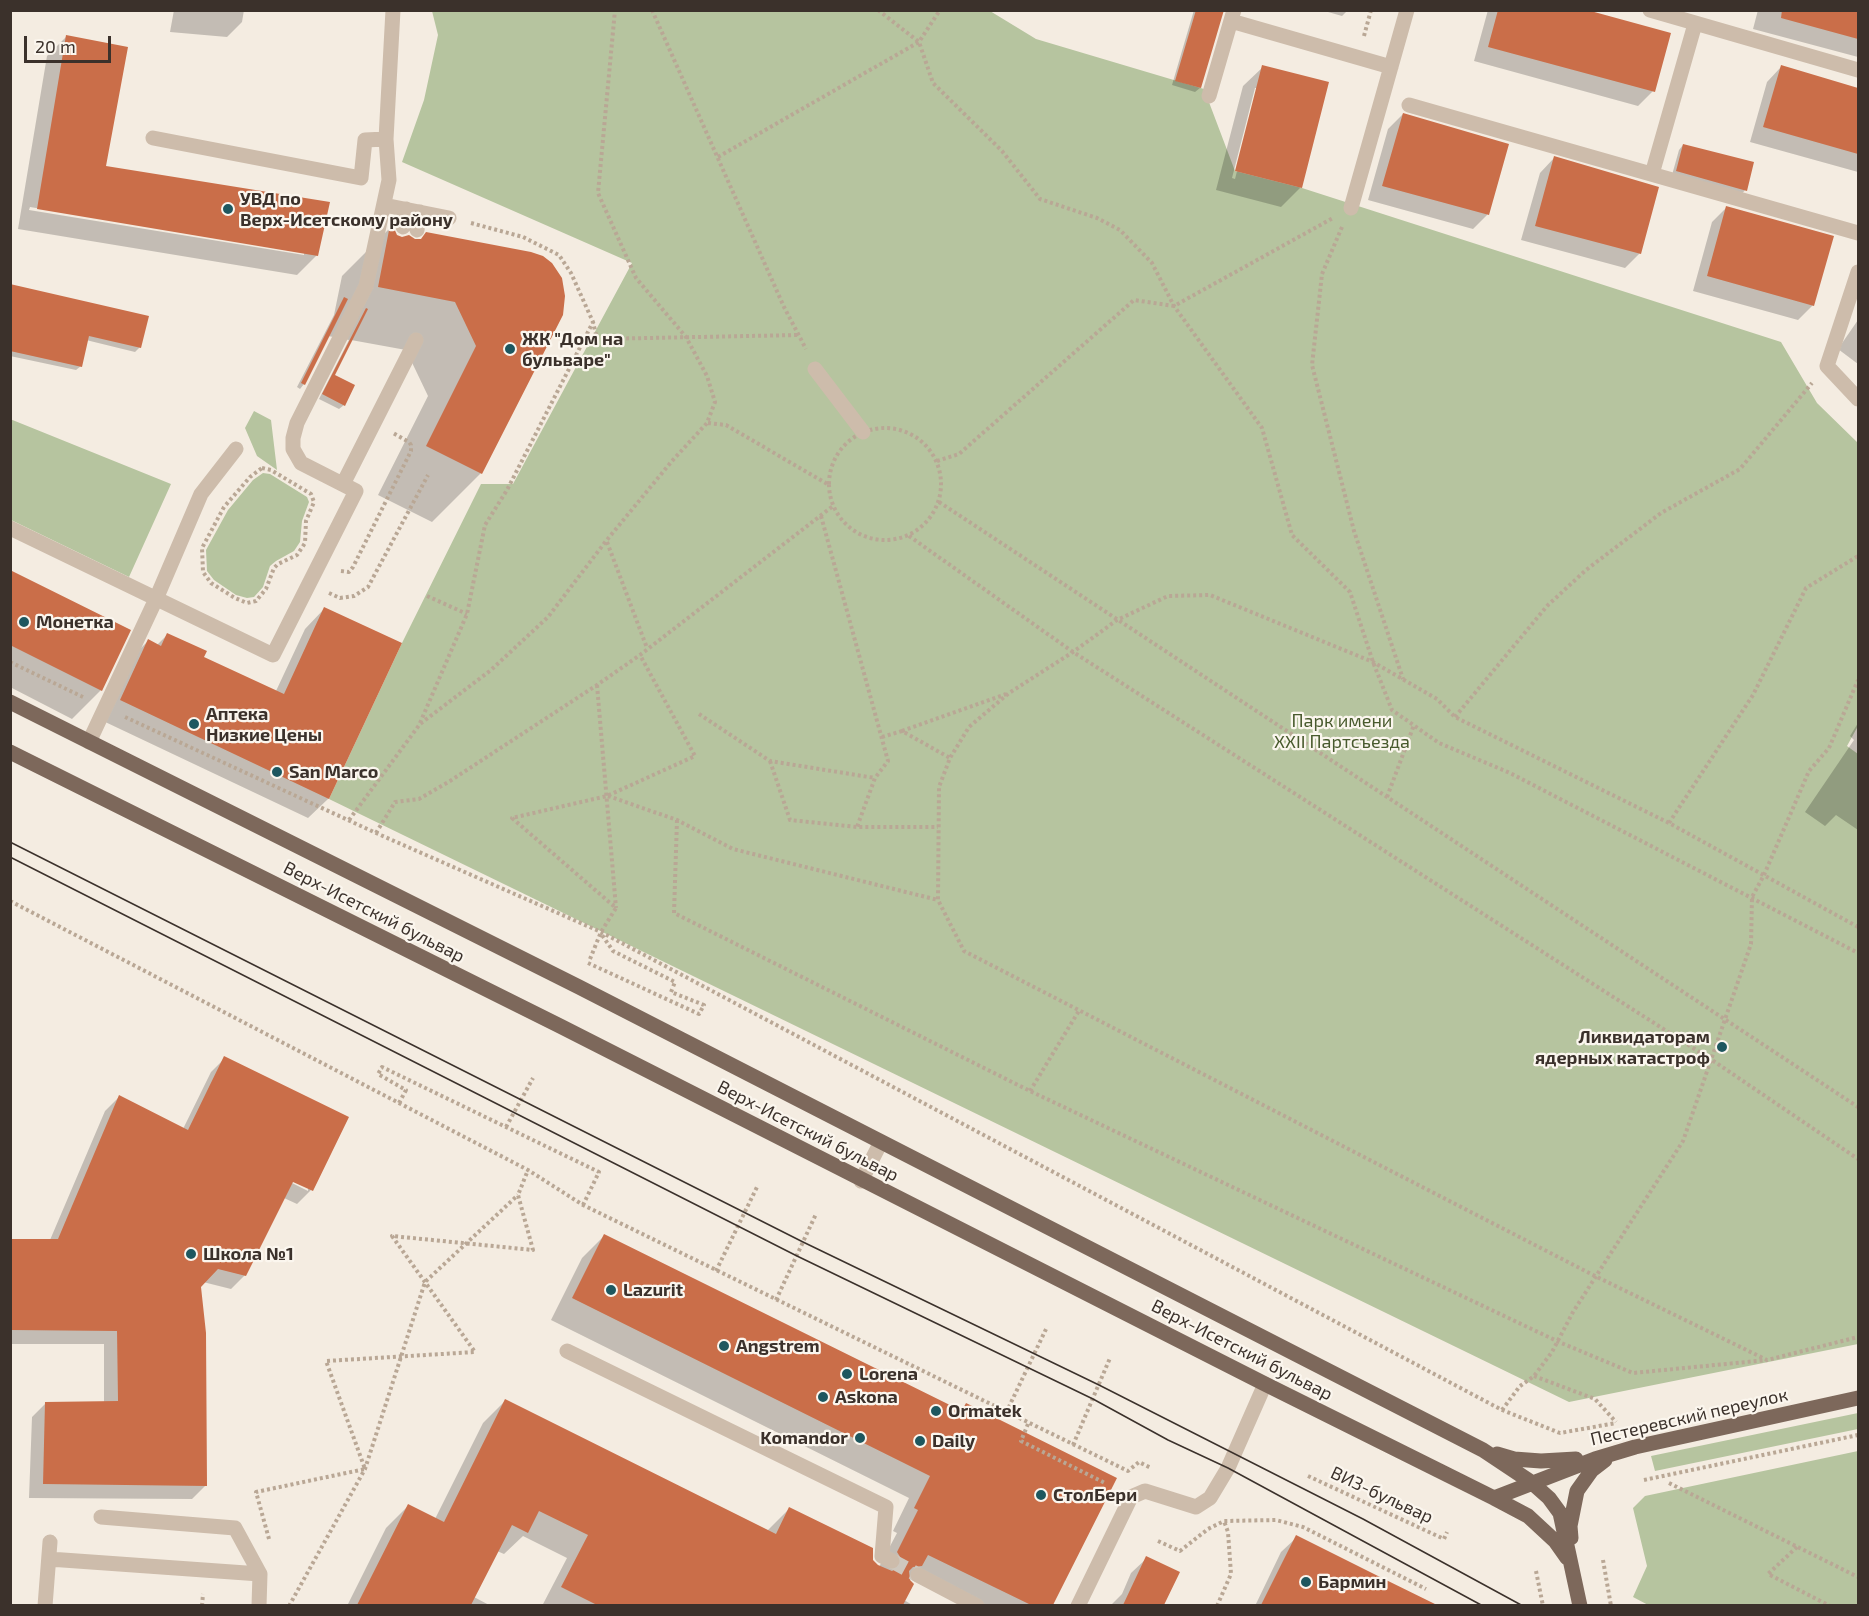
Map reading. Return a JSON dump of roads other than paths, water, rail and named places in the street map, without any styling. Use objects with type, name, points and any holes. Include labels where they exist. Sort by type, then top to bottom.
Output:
[{"type":"main road","name":"Верх-Исетский бульвар","points":[[10,702],[579,987],[1483,1450],[1549,1497],[1560,1513],[1572,1565]]},
{"type":"main road","name":"Верх-Исетский бульвар","points":[[10,752],[1494,1497],[1528,1515],[1555,1541],[1572,1565]]},
{"type":"main road","name":"Пестеревский переулок","points":[[1494,1497],[1615,1453],[1858,1398]]},
{"type":"main road","points":[[1483,1450],[1514,1459],[1541,1461],[1560,1461],[1615,1453]]},
{"type":"main road","points":[[1580,1605],[1572,1565],[1570,1526],[1577,1491],[1592,1470],[1615,1453]]},
{"type":"street","points":[[10,528],[273,655],[356,491],[301,463],[293,449],[292,438],[297,423],[366,286],[389,180],[386,139],[393,10]]},
{"type":"street","points":[[1351,207],[1407,10]]},
{"type":"street","points":[[1650,10],[1858,70]]},
{"type":"street","points":[[1209,96],[1232,16],[1391,67]]},
{"type":"street","points":[[1652,174],[1695,24]]},
{"type":"street","points":[[1409,105],[1858,233]]},
{"type":"street","points":[[153,138],[361,178],[365,140],[386,139]]},
{"type":"street","points":[[384,205],[449,218]]},
{"type":"street","points":[[410,229],[413,210]]},
{"type":"street","points":[[1858,272],[1827,366],[1858,399]]},
{"type":"street","points":[[343,484],[416,340]]},
{"type":"street","points":[[815,369],[863,432]]},
{"type":"street","points":[[89,742],[156,599],[201,494],[237,449]]},
{"type":"street","points":[[861,1181],[880,1142]]},
{"type":"street","points":[[567,1350],[886,1507],[882,1556],[892,1561]]},
{"type":"street","points":[[1078,1605],[1131,1497],[1145,1491],[1196,1507],[1209,1498],[1228,1468],[1265,1384]]},
{"type":"street","points":[[101,1517],[235,1528],[260,1574],[259,1605]]},
{"type":"street","points":[[45,1605],[50,1542]]},
{"type":"street","points":[[49,1559],[260,1574]]},
{"type":"street","points":[[918,1575],[977,1605]]},
{"type":"tunnel","points":[[892,1561],[918,1575]]},
{"type":"tram line","points":[[10,842],[803,1242],[1099,1385],[1363,1519],[1523,1606]]},
{"type":"tram line","points":[[10,857],[797,1256],[1093,1399],[1168,1440],[1228,1468],[1483,1606]]},
{"type":"place","name":"УВД по Верх-Исетскому району","points":[[228,209]]},
{"type":"place","name":"ЖК \"Дом на бульваре\"","points":[[510,349]]},
{"type":"place","name":"Монетка","points":[[24,622]]},
{"type":"place","name":"Аптека Низкие Цены","points":[[194,724]]},
{"type":"place","name":"San Marco","points":[[277,772]]},
{"type":"place","name":"Ликвидаторам ядерных катастроф","points":[[1722,1047]]},
{"type":"place","name":"Школа №1","points":[[191,1254]]},
{"type":"place","name":"Lazurit","points":[[611,1290]]},
{"type":"place","name":"Angstrem","points":[[724,1346]]},
{"type":"place","name":"Lorena","points":[[847,1374]]},
{"type":"place","name":"Askona","points":[[823,1397]]},
{"type":"place","name":"Ormatek","points":[[936,1411]]},
{"type":"place","name":"Komandor","points":[[860,1438]]},
{"type":"place","name":"Daily","points":[[920,1441]]},
{"type":"place","name":"СтолБери","points":[[1041,1495]]},
{"type":"place","name":"Бармин","points":[[1306,1582]]},
{"type":"park label","name":"Парк имени XXII Партсъезда","points":[[1342,731]]}]
